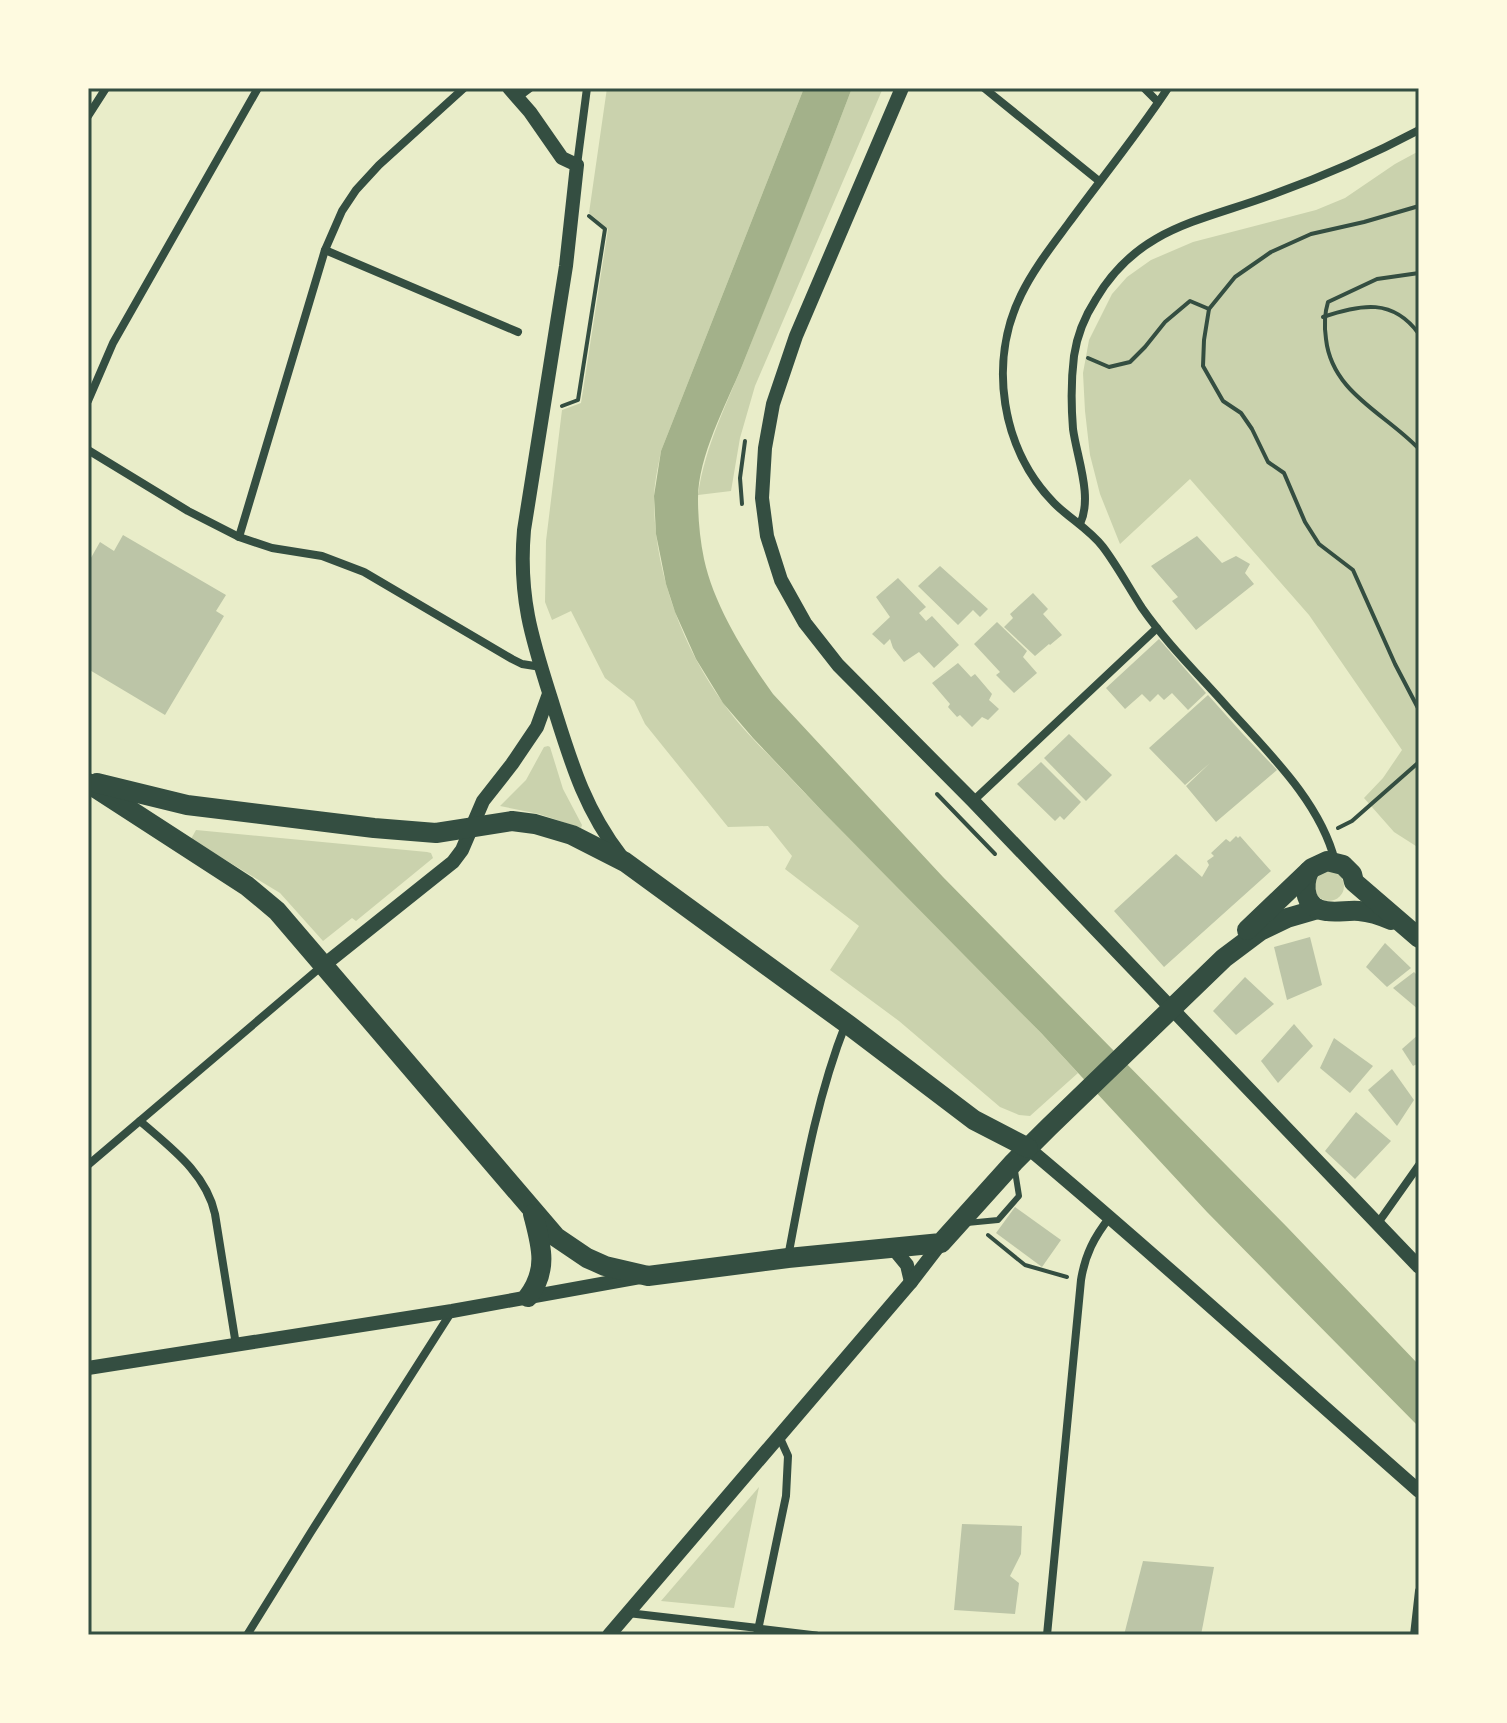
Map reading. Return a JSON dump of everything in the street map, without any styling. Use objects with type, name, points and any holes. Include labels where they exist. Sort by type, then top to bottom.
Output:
[{"type":"main road","points":[[88,782],[187,805],[422,833],[502,822],[535,824],[582,838],[625,862],[1021,1155]]},
{"type":"main road","points":[[88,782],[247,886],[277,911],[556,1237],[576,1252],[605,1266],[648,1276],[941,1243],[1021,1155],[1224,958],[1260,931],[1287,918],[1344,907],[1354,891],[1352,874],[1335,862],[1319,864],[1242,934],[1224,958]]},
{"type":"main road","points":[[1309,871],[1304,881],[1309,902],[1327,910],[1371,912],[1394,921],[1417,936]]},
{"type":"main road","points":[[1354,882],[1417,936]]},
{"type":"main road","points":[[528,1297],[537,1285],[542,1263],[540,1239],[532,1210]]},
{"type":"street","points":[[88,116],[106,88]]},
{"type":"street","points":[[88,401],[113,343],[258,88]]},
{"type":"street","points":[[239,537],[325,250],[342,211],[379,165],[464,88]]},
{"type":"street","points":[[530,88],[514,93],[562,158],[577,165]]},
{"type":"street","points":[[587,88],[566,266],[528,505],[522,554],[523,592],[541,667],[581,789],[603,832],[625,862]]},
{"type":"street","points":[[902,88],[796,336],[768,425],[762,498],[772,556],[781,580],[820,645],[1419,1267]]},
{"type":"street","points":[[984,88],[1099,181]]},
{"type":"street","points":[[1144,88],[1158,102]]},
{"type":"street","points":[[1168,88],[1047,254],[1021,295],[1007,333],[1003,364],[1007,417],[1022,458],[1044,492],[1105,550],[1157,628],[1293,781],[1326,834],[1335,862]]},
{"type":"street","points":[[1080,524],[1086,503],[1073,431],[1075,352],[1088,313],[1119,267],[1149,242],[1183,225],[1343,167],[1419,130]]},
{"type":"street","points":[[325,250],[518,332]]},
{"type":"street","points":[[88,450],[188,511],[239,537],[260,545],[322,556],[351,566],[512,659],[541,667]]},
{"type":"street","points":[[973,801],[1157,628]]},
{"type":"street","points":[[88,1165],[324,965],[446,869],[462,850],[483,801],[528,741],[549,693]]},
{"type":"street","points":[[788,1258],[811,1135],[831,1062],[846,1023]]},
{"type":"street","points":[[140,1121],[192,1169],[209,1194],[222,1252],[236,1345]]},
{"type":"street","points":[[1021,1155],[1111,1216],[1419,1491]]},
{"type":"street","points":[[1378,1223],[1419,1165]]},
{"type":"street","points":[[1047,1635],[1081,1280],[1095,1236],[1111,1216]]},
{"type":"street","points":[[609,1635],[941,1243]]},
{"type":"street","points":[[893,1248],[907,1265],[911,1282]]},
{"type":"street","points":[[88,1368],[452,1311],[648,1276]]},
{"type":"street","points":[[247,1635],[452,1311]]},
{"type":"street","points":[[757,1632],[786,1496],[788,1456],[779,1435]]},
{"type":"street","points":[[1414,1635],[1419,1591]]},
{"type":"street","points":[[628,1613],[757,1632],[816,1635]]},
{"type":"path","points":[[1419,206],[1311,234],[1271,252],[1235,277],[1209,309],[1203,366],[1223,401],[1241,413],[1252,429],[1268,462],[1284,473],[1305,522],[1319,544],[1353,570],[1419,710]]},
{"type":"path","points":[[561,407],[578,400],[605,229],[586,214]]},
{"type":"path","points":[[1418,447],[1361,401],[1335,371],[1327,347],[1323,317],[1328,302],[1377,279],[1419,273]]},
{"type":"path","points":[[1075,352],[1109,367],[1130,362],[1165,322],[1190,301],[1209,309]]},
{"type":"path","points":[[1323,317],[1341,311],[1376,307],[1396,311],[1407,318],[1419,334]]},
{"type":"path","points":[[743,514],[740,478],[746,438]]},
{"type":"path","points":[[1326,834],[1352,821],[1419,762]]},
{"type":"path","points":[[930,786],[1005,864]]},
{"type":"path","points":[[983,1231],[1025,1265],[1081,1280]]},
{"type":"shaded area","points":[[607,88],[804,88],[661,451],[654,500],[659,553],[683,633],[709,682],[737,721],[1078,1073],[1030,1116],[1000,1107],[899,1021],[830,970],[859,926],[785,869],[792,856],[768,826],[728,827],[645,724],[634,701],[605,678],[571,611],[552,620],[545,602],[546,541],[562,410],[581,403],[608,229],[589,213]]},
{"type":"shaded area","points":[[804,88],[852,88],[714,431],[703,466],[698,499],[701,544],[715,595],[742,647],[773,694],[943,877],[1419,1365],[1419,1427],[1207,1212],[1042,1034],[753,738],[723,703],[696,659],[666,584],[656,534],[654,496],[661,451]]},
{"type":"shaded area","points":[[852,88],[883,88],[755,386],[740,438],[731,491],[698,495],[718,424]]},
{"type":"shaded area","points":[[1419,151],[1419,848],[1394,832],[1364,798],[1383,778],[1402,750],[1309,615],[1190,479],[1120,544],[1100,494],[1090,455],[1083,373],[1089,340],[1112,294],[1127,277],[1151,260],[1193,242],[1316,210],[1345,198]]},
{"type":"shaded area","points":[[548,746],[581,828],[539,814],[500,806],[526,780],[544,747]]},
{"type":"shaded area","points":[[196,830],[427,852],[433,858],[356,921],[352,918],[323,941],[280,893],[191,839]]},
{"type":"shaded area","points":[[1329,871],[1335,872],[1343,880],[1343,892],[1335,900],[1329,901],[1323,900],[1315,892],[1314,886],[1315,880],[1323,872]]},
{"type":"shaded area","points":[[759,1487],[734,1608],[661,1601]]},
{"type":"building","points":[[123,535],[226,595],[216,611],[224,616],[165,715],[88,669],[88,563],[100,542],[114,551]]},
{"type":"building","points":[[1197,536],[1222,563],[1236,556],[1250,564],[1245,573],[1254,584],[1196,630],[1172,601],[1178,597],[1151,566]]},
{"type":"building","points":[[940,566],[988,609],[980,617],[973,610],[958,625],[918,586]]},
{"type":"building","points":[[898,578],[926,607],[919,613],[926,621],[932,616],[959,645],[934,668],[919,652],[904,662],[890,639],[884,645],[872,634],[890,617],[876,597]]},
{"type":"building","points":[[1033,593],[1048,609],[1043,614],[1062,635],[1035,656],[1004,627],[1013,618],[1010,614]]},
{"type":"building","points":[[997,622],[1027,651],[1023,657],[1037,673],[1014,693],[996,675],[1000,672],[974,644]]},
{"type":"building","points":[[1159,639],[1206,693],[1188,710],[1172,693],[1164,700],[1158,694],[1150,702],[1142,694],[1125,709],[1106,688]]},
{"type":"building","points":[[958,663],[971,677],[975,674],[992,694],[989,700],[999,709],[988,720],[982,717],[972,727],[960,715],[957,717],[932,683]]},
{"type":"building","points":[[1208,695],[1277,770],[1216,822],[1186,786],[1210,763],[1185,785],[1149,748]]},
{"type":"building","points":[[1069,734],[1112,775],[1086,801],[1044,758]]},
{"type":"building","points":[[1041,762],[1081,802],[1064,820],[1060,816],[1055,821],[1017,784]]},
{"type":"building","points":[[1240,836],[1271,871],[1164,967],[1114,911],[1176,854],[1202,877],[1209,865],[1207,861],[1214,856],[1211,853],[1226,839],[1230,842]]},
{"type":"building","points":[[1310,937],[1322,985],[1287,1000],[1274,947]]},
{"type":"building","points":[[1385,943],[1411,968],[1387,987],[1366,967]]},
{"type":"building","points":[[1414,972],[1419,977],[1419,1010],[1393,988]]},
{"type":"building","points":[[1245,977],[1274,1004],[1236,1035],[1213,1011]]},
{"type":"building","points":[[1294,1024],[1313,1046],[1278,1083],[1261,1061]]},
{"type":"building","points":[[1419,1034],[1419,1063],[1413,1066],[1402,1049]]},
{"type":"building","points":[[1334,1038],[1373,1066],[1350,1093],[1320,1068]]},
{"type":"building","points":[[1392,1069],[1414,1100],[1397,1126],[1368,1090]]},
{"type":"building","points":[[1356,1112],[1391,1141],[1355,1179],[1325,1151]]},
{"type":"building","points":[[1015,1207],[1061,1240],[1042,1267],[996,1233]]},
{"type":"building","points":[[962,1524],[1022,1526],[1021,1554],[1010,1576],[1019,1583],[1015,1614],[954,1610]]},
{"type":"building","points":[[1143,1561],[1214,1567],[1201,1635],[1124,1635]]}]
